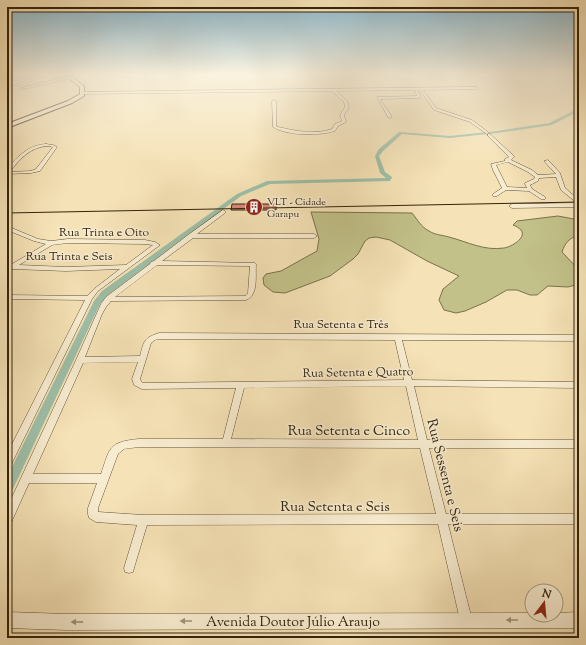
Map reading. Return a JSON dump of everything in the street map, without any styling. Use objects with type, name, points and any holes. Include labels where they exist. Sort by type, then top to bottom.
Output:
[{"type":"main road","points":[[7,126],[62,105]]},
{"type":"street","points":[[274,105],[274,126],[276,128],[306,132],[327,132],[334,130],[336,125],[344,122],[342,115],[347,105]]},
{"type":"street","points":[[382,105],[390,117]]},
{"type":"street","points":[[432,105],[436,109],[471,121],[488,134],[511,156],[512,158],[503,163],[493,164],[505,188]]},
{"type":"street","points":[[48,145],[55,147],[38,170],[31,172],[7,172],[30,147],[48,145]]},
{"type":"street","points":[[508,160],[530,171],[537,177]]},
{"type":"street","points":[[546,161],[558,175],[563,189],[579,204]]},
{"type":"street","points":[[530,190],[527,184],[536,180],[537,177],[558,175]]},
{"type":"street","points":[[495,195],[505,188],[530,190],[543,198]]},
{"type":"street","points":[[512,206],[579,204]]},
{"type":"street","points":[[7,520],[80,360],[99,314],[108,299],[153,263],[223,212]]},
{"type":"street","points":[[7,228],[36,240],[51,243]]},
{"type":"street","points":[[190,236],[314,236]]},
{"type":"street","name":"Rua Trinta e Oito","points":[[51,243],[68,241],[156,244],[153,249],[126,268]]},
{"type":"street","name":"Rua Trinta e Seis","points":[[9,269],[51,243]]},
{"type":"street","points":[[108,299],[246,298],[251,292],[253,264],[153,263]]},
{"type":"street","points":[[7,464],[89,298],[96,290],[126,268]]},
{"type":"street","name":"Rua Trinta e Seis","points":[[9,269],[126,268]]},
{"type":"street","points":[[7,297],[89,298]]},
{"type":"street","name":"Rua Setenta e Três","points":[[137,383],[136,374],[148,342],[152,338],[159,336],[579,338]]},
{"type":"street","name":"Rua Sessenta e Seis","points":[[398,336],[466,620]]},
{"type":"street","points":[[80,360],[141,360]]},
{"type":"street","name":"Rua Setenta e Quatro","points":[[137,383],[142,386],[409,383],[579,385]]},
{"type":"street","points":[[226,443],[241,385]]},
{"type":"street","name":"Rua Setenta e Cinco","points":[[104,479],[114,451],[120,446],[139,443],[579,444]]},
{"type":"street","points":[[26,478],[104,479]]},
{"type":"street","name":"Rua Setenta e Seis","points":[[104,479],[93,508],[93,514],[96,517],[143,520],[579,519]]},
{"type":"street","points":[[129,568],[143,520]]},
{"type":"street","name":"Avenida Doutor Júlio Araujo","points":[[7,620],[67,622],[579,620]]},
{"type":"shaded area","points":[[311,212],[412,213],[419,223],[434,233],[476,246],[497,249],[510,246],[520,239],[522,236],[521,230],[513,225],[517,221],[558,216],[579,220],[579,235],[568,241],[562,252],[579,270],[579,284],[568,287],[548,286],[537,295],[530,295],[517,290],[507,290],[486,302],[465,311],[456,313],[444,310],[439,300],[443,289],[459,276],[427,261],[390,240],[376,237],[369,238],[365,241],[358,254],[353,259],[330,276],[285,293],[273,292],[264,285],[263,278],[266,274],[281,271],[317,251],[319,239]]},
{"type":"building","name":"VLT - Cidade Garapu","points":[[232,204],[276,204],[276,210],[231,210]]},
{"type":"waterway","points":[[7,489],[97,303],[105,293],[239,195],[269,182],[388,180],[389,177],[383,173],[377,156],[381,150],[401,133],[450,137],[497,132],[550,124],[579,109]]},
{"type":"tram line","points":[[7,213],[579,202]]},
{"type":"place","name":"VLT - Cidade Garapu","points":[[254,207]]}]
